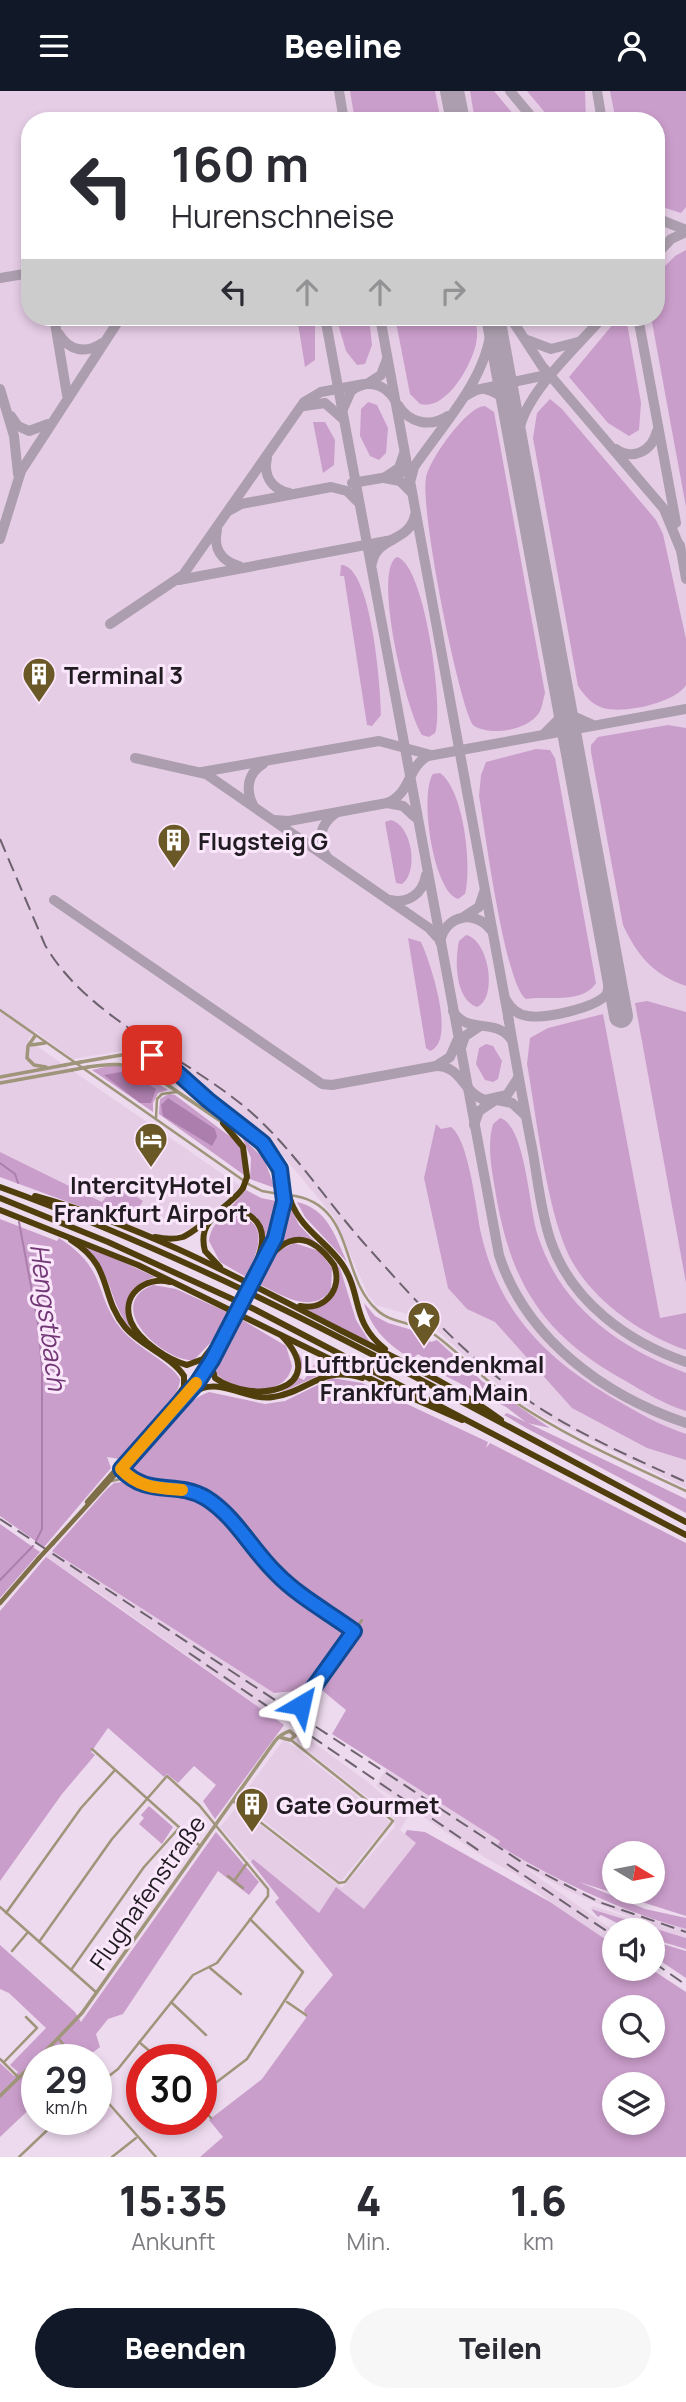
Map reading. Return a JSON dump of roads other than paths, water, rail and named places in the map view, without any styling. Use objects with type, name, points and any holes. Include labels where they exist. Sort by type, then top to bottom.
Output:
[{"type":"highway","points":[[140,1234],[168,1240],[182,1237],[231,1202],[243,1188],[247,1177],[243,1147],[223,1123]]},
{"type":"highway","points":[[282,1176],[285,1201],[309,1232],[343,1266],[366,1330],[401,1361]]},
{"type":"highway","points":[[0,1187],[51,1200],[248,1280]]},
{"type":"highway","points":[[13,1191],[117,1233],[235,1287],[686,1522]]},
{"type":"highway","points":[[0,1198],[108,1242],[235,1300],[493,1432],[686,1535]]},
{"type":"highway","points":[[0,1210],[54,1230],[185,1287],[393,1390],[493,1432]]},
{"type":"highway","points":[[248,1280],[262,1247],[261,1230],[246,1214],[226,1212],[207,1226],[204,1245],[214,1262],[281,1299],[401,1361],[485,1409],[520,1434]]},
{"type":"highway","points":[[54,1230],[81,1247],[97,1263],[116,1313],[128,1330],[184,1376],[184,1387],[164,1418]]},
{"type":"highway","points":[[248,1280],[268,1255],[288,1241],[306,1242],[325,1253],[337,1275],[335,1288],[328,1299],[309,1307],[281,1299]]},
{"type":"highway","points":[[185,1287],[156,1281],[139,1287],[129,1307],[134,1327],[160,1350],[187,1365],[203,1359],[221,1339]]},
{"type":"highway","points":[[221,1339],[212,1367],[215,1378],[240,1389],[272,1392],[290,1383],[299,1366],[296,1352],[278,1332]]},
{"type":"highway","points":[[164,1418],[197,1391],[209,1387],[269,1398],[289,1393],[322,1376],[341,1374],[393,1390]]},
{"type":"main road","points":[[0,1603],[164,1418],[221,1339],[248,1280]]},
{"type":"main road","points":[[78,1514],[119,1469]]},
{"type":"street","points":[[0,1011],[257,1189],[308,1198],[321,1206],[338,1229],[368,1299],[381,1314],[430,1332],[483,1378],[537,1415],[686,1491]]},
{"type":"street","points":[[35,1036],[27,1049],[27,1058],[32,1064],[51,1067]]},
{"type":"street","points":[[27,1049],[35,1043],[45,1043]]},
{"type":"street","points":[[0,1077],[132,1052],[157,1057],[255,1135],[271,1151],[282,1176]]},
{"type":"street","points":[[0,1083],[115,1062],[130,1064],[147,1071],[178,1091],[258,1148],[283,1188],[285,1201],[279,1229],[248,1280]]},
{"type":"street","points":[[156,1118],[157,1099],[162,1094],[178,1091]]},
{"type":"street","points":[[119,1469],[125,1478]]},
{"type":"street","points":[[119,1469],[131,1480]]},
{"type":"street","points":[[108,1482],[125,1478],[148,1487],[186,1490],[206,1498],[229,1518],[283,1580],[354,1631]]},
{"type":"street","points":[[301,1705],[362,1620]]},
{"type":"street","points":[[278,1737],[291,1731],[295,1736],[291,1740]]},
{"type":"street","points":[[233,1801],[338,1882],[345,1882],[393,1821],[291,1740],[278,1737]]},
{"type":"street","name":"Flughafenstraße","points":[[54,2044],[97,1993],[278,1737]]},
{"type":"street","points":[[92,1749],[200,1846]]},
{"type":"street","points":[[6,1913],[81,1808],[115,1770]]},
{"type":"street","points":[[39,1942],[112,1839],[167,1776],[216,1825],[269,1893],[210,1968],[193,1975],[112,2074]]},
{"type":"street","points":[[71,1971],[145,1867],[179,1828]]},
{"type":"street","points":[[234,1881],[247,1863]]},
{"type":"street","points":[[228,1876],[243,1888]]},
{"type":"street","points":[[0,1907],[97,1993]]},
{"type":"street","points":[[217,2082],[247,2059],[287,2002],[303,1969],[250,1919]]},
{"type":"street","points":[[12,1951],[28,1933]]},
{"type":"street","points":[[210,1968],[241,1994]]},
{"type":"street","points":[[287,2002],[306,2015]]},
{"type":"street","points":[[170,2003],[206,2035]]},
{"type":"street","points":[[19,2078],[2,2061],[37,2028],[26,2017]]},
{"type":"street","points":[[59,2039],[63,2044]]},
{"type":"street","name":"Flughafenstraße","points":[[0,2096],[19,2078]]},
{"type":"street","points":[[112,2107],[156,2157]]},
{"type":"street","points":[[19,2157],[42,2135]]},
{"type":"street","points":[[112,2157],[136,2137]]},
{"type":"waterway","points":[[0,1163],[15,1174],[18,1183]]},
{"type":"waterway","name":"Hengstbach","points":[[19,1222],[39,1329],[42,1370],[42,1529],[36,1541]]},
{"type":"waterway","name":"Hengstbach","points":[[0,1580],[33,1546]]},
{"type":"railway","points":[[0,839],[45,945],[64,972],[113,1017],[227,1093],[268,1128],[349,1226],[456,1341],[497,1377],[537,1406],[578,1431],[686,1482]]},
{"type":"railway","points":[[0,1519],[523,1863],[599,1902],[686,1932]]},
{"type":"railway","points":[[189,1653],[484,1854]]},
{"type":"railway","points":[[507,1864],[602,1928]]},
{"type":"railway","points":[[665,1970],[686,1985]]},
{"type":"place","name":"Terminal 3","points":[[39,704]]},
{"type":"place","name":"Flugsteig G","points":[[174,870]]},
{"type":"place","name":"IntercityHotel Frankfurt Airport","points":[[151,1169]]},
{"type":"place","name":"Luftbrückendenkmal Frankfurt am Main","points":[[424,1348]]},
{"type":"place","name":"Gate Gourmet","points":[[252,1834]]}]
